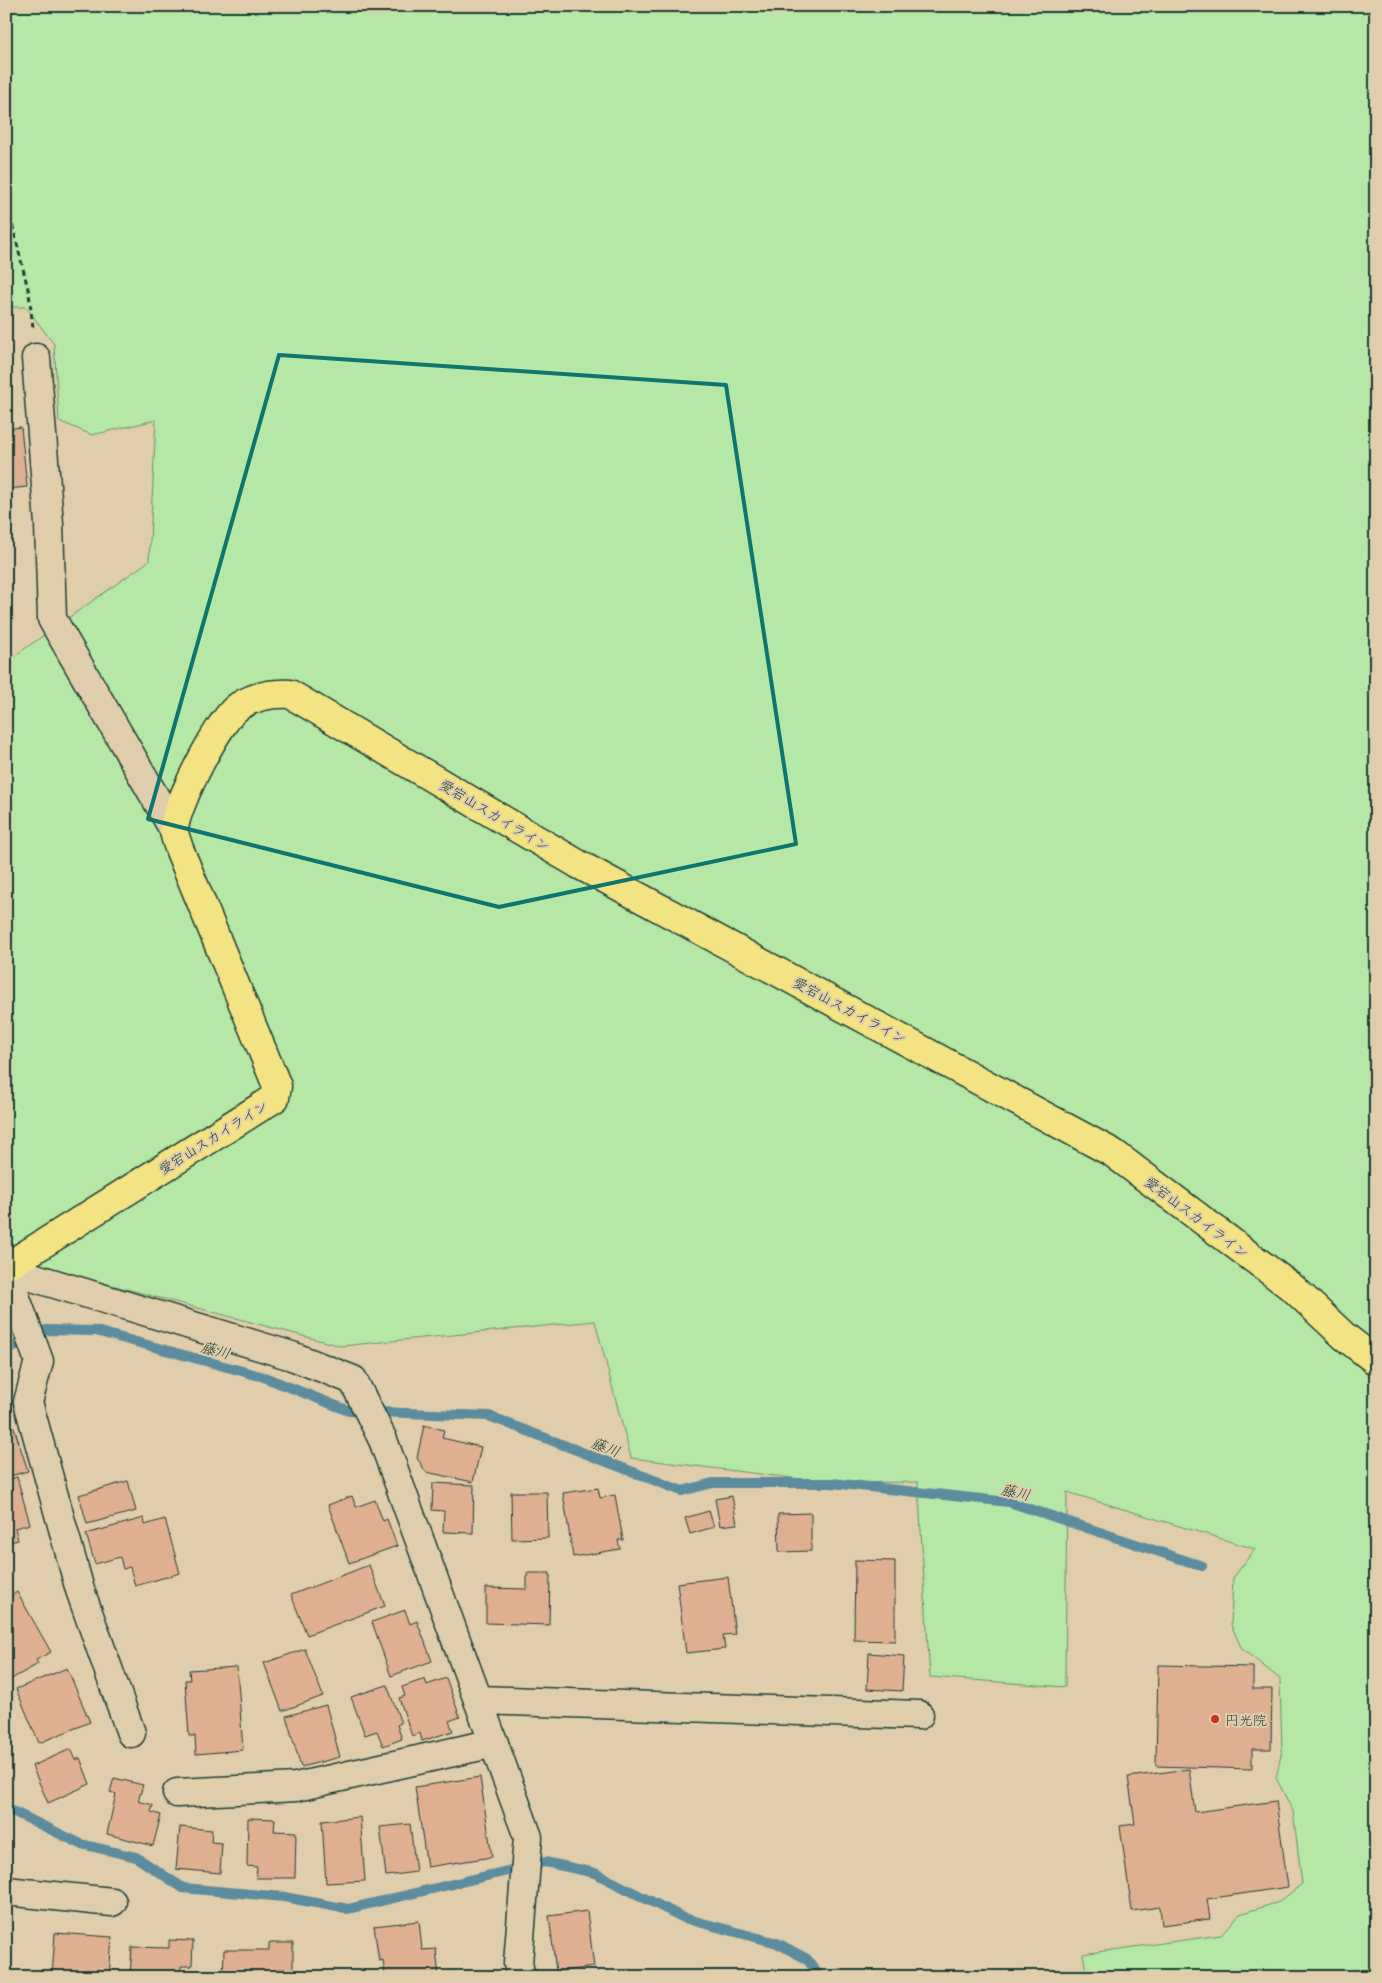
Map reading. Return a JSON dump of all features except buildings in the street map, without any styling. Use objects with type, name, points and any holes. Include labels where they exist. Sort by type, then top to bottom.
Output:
[{"type":"main road","name":"愛宕山スカイライン","points":[[6,1269],[275,1098],[277,1086],[180,851],[174,830],[180,804],[221,724],[238,707],[257,697],[274,693],[290,694],[578,864],[1113,1153],[1294,1289],[1344,1336],[1376,1361]]},
{"type":"street","points":[[36,358],[49,524],[52,619],[174,830]]},
{"type":"street","points":[[6,1269],[39,1361],[28,1402],[80,1590],[132,1733]]},
{"type":"street","points":[[6,1269],[292,1356],[353,1380],[380,1434],[528,1837],[518,1962],[521,1977]]},
{"type":"street","points":[[478,1700],[918,1715]]},
{"type":"street","points":[[177,1793],[296,1787],[494,1743]]},
{"type":"street","points":[[6,1891],[112,1902]]},
{"type":"path","points":[[6,199],[29,293],[36,358]]},
{"type":"highlighted area","points":[[279,355],[726,385],[796,844],[499,907],[148,819]]},
{"type":"green space","points":[[20,6],[1376,6],[1376,1977],[1087,1977],[1083,1954],[1221,1935],[1240,1914],[1279,1902],[1302,1884],[1293,1811],[1276,1778],[1282,1751],[1280,1679],[1242,1649],[1231,1625],[1233,1578],[1255,1549],[1067,1492],[1065,1687],[930,1677],[918,1482],[832,1483],[631,1458],[595,1321],[341,1346],[13,1259],[6,1247],[6,662],[149,561],[156,420],[92,435],[59,421],[54,344],[26,307],[6,307],[6,10]]},
{"type":"waterway","name":"藤川","points":[[6,1350],[46,1330],[96,1331],[264,1377],[349,1411],[489,1416],[682,1491],[713,1483],[832,1483],[1009,1502],[1202,1566]]},
{"type":"waterway","points":[[6,1808],[81,1844],[136,1857],[183,1888],[284,1897],[348,1909],[545,1862],[595,1873],[684,1918],[777,1943],[807,1959],[820,1977]]},
{"type":"place","name":"円光院","points":[[1215,1719]]}]
